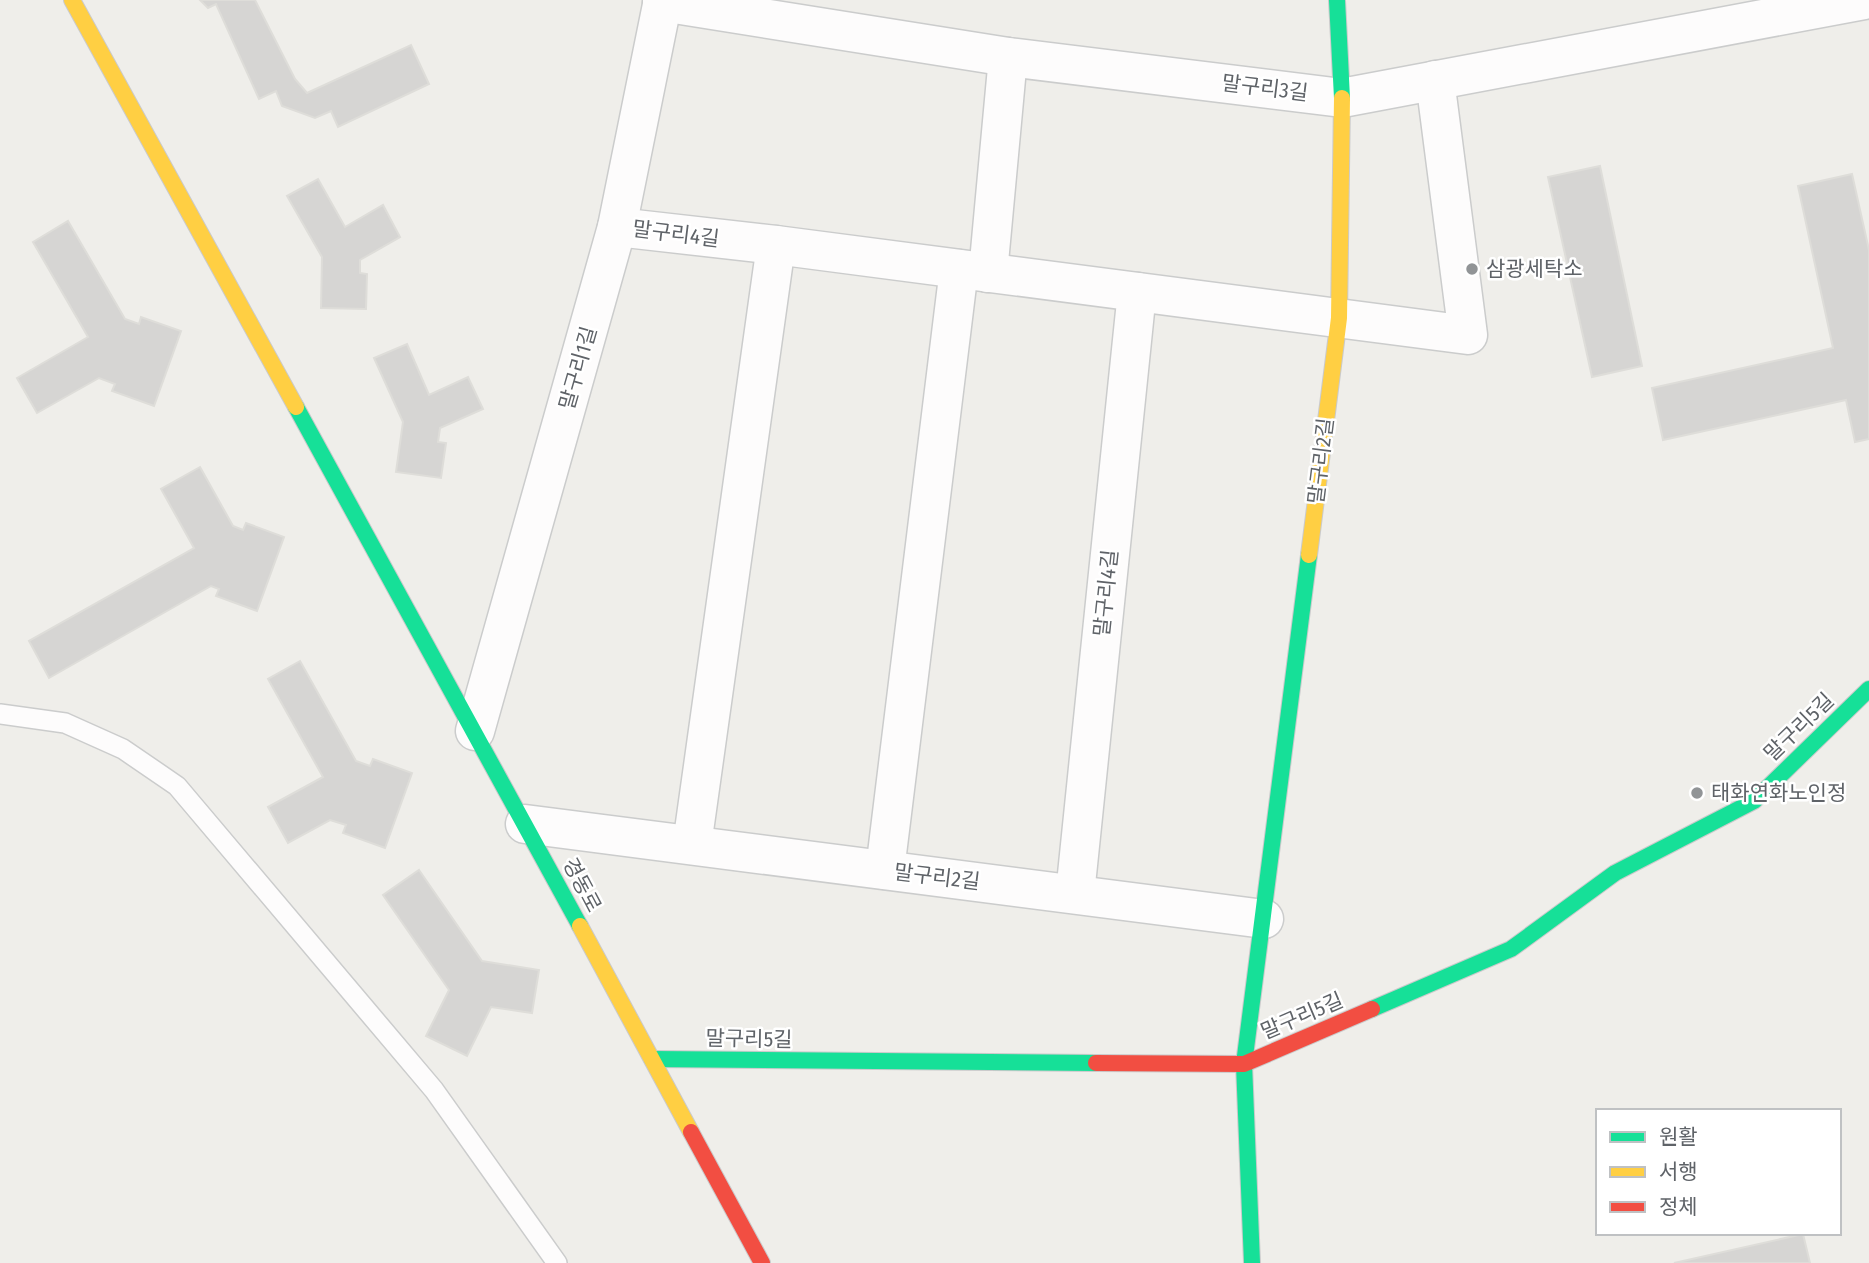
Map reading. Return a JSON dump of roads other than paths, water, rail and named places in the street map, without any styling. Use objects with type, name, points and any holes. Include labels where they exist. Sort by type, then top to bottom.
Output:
[{"type":"street","name":"경동로","points":[[72,0],[475,731],[762,1263]]},
{"type":"street","name":"말구리2길","points":[[1252,1263],[1244,1065],[1339,318],[1342,98],[1337,0]]},
{"type":"street","name":"말구리3길","points":[[663,1],[1008,57],[1342,98],[1864,0]]},
{"type":"street","name":"말구리1길","points":[[475,731],[617,227],[663,1]]},
{"type":"street","points":[[885,870],[973,271],[1008,57]]},
{"type":"street","name":"말구리4길","points":[[617,227],[776,245],[1468,335],[1435,80]]},
{"type":"street","points":[[692,845],[776,245]]},
{"type":"street","name":"말구리4길","points":[[1076,894],[1137,292]]},
{"type":"street","name":"말구리5길","points":[[652,1059],[1244,1065],[1511,949],[1615,873],[1754,801],[1869,689]]},
{"type":"street","name":"말구리2길","points":[[525,824],[1264,919]]},
{"type":"lane","points":[[0,714],[65,723],[123,749],[177,786],[434,1090],[557,1263]]},
{"type":"place","name":"삼광세탁소","points":[[1472,269]]},
{"type":"place","name":"태화연화노인정","points":[[1697,793]]}]
